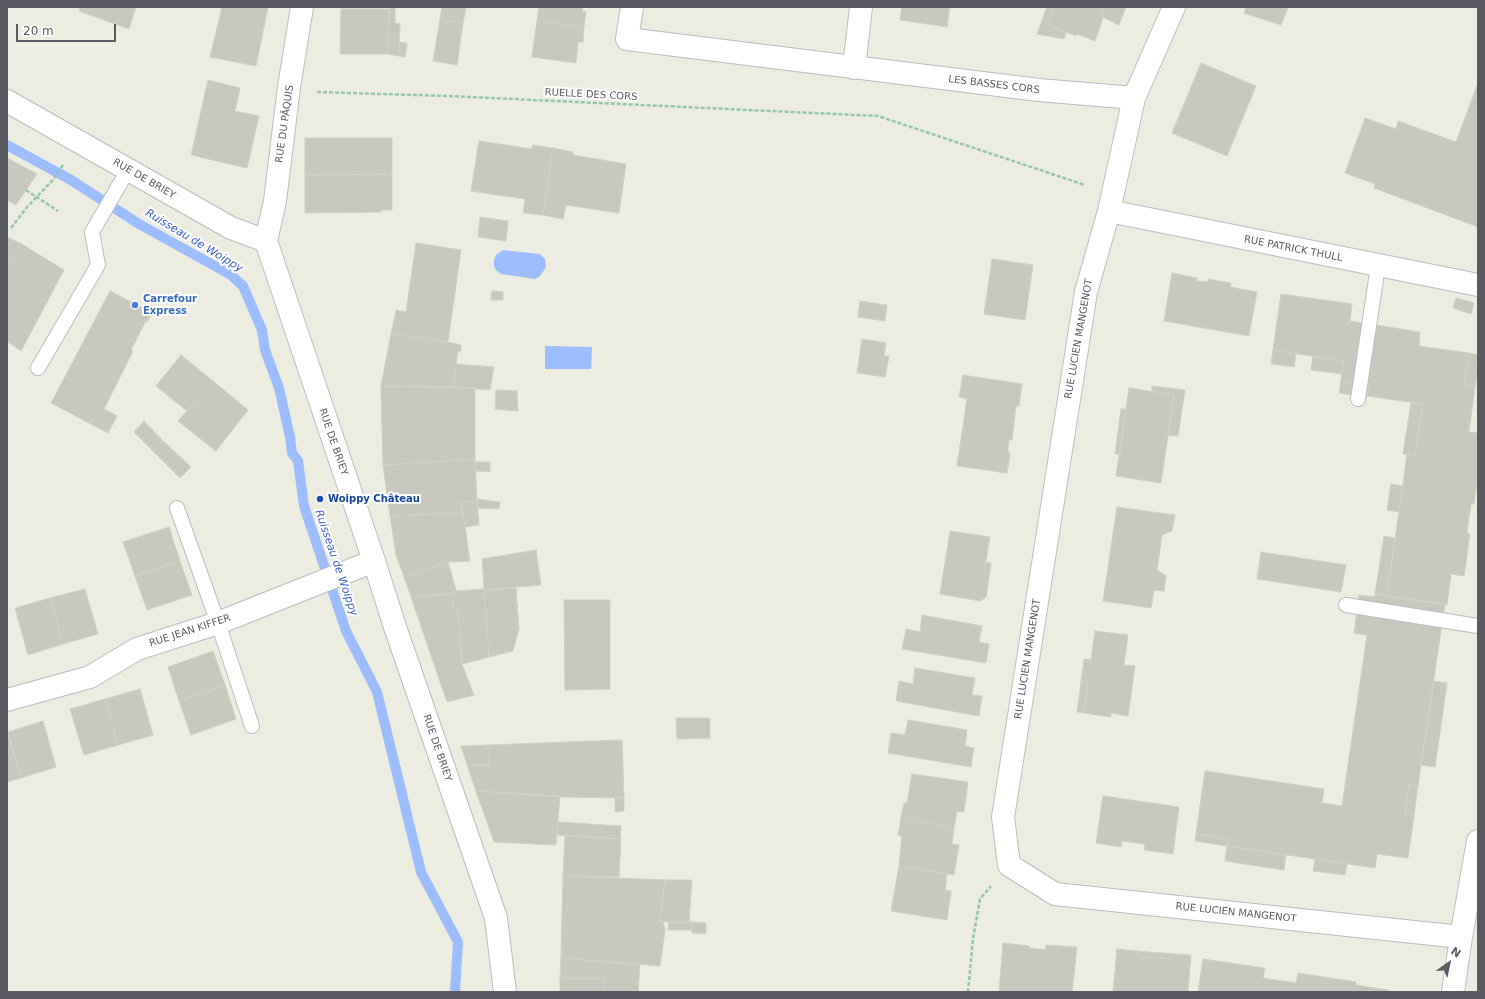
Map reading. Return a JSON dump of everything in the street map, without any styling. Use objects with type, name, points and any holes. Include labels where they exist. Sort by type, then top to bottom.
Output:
[{"type":"street","name":"RUE DU PÂQUIS","points":[[266,241],[275,201],[288,94],[302,7]]},
{"type":"street","name":"LES BASSES CORS","points":[[632,7],[627,39],[1039,90],[1134,98]]},
{"type":"street","points":[[854,68],[861,7]]},
{"type":"street","name":"RUE LUCIEN MANGENOT","points":[[1174,7],[1134,98],[1110,203],[1086,292],[1003,817],[1010,865],[1055,894],[1461,937]]},
{"type":"street","name":"RUE DE BRIEY","points":[[7,101],[231,228],[266,241],[398,635],[496,918],[505,992]]},
{"type":"street","name":"RUE PATRICK THULL","points":[[1110,203],[1378,266],[1478,285]]},
{"type":"street","name":"RUE JEAN KIFFER","points":[[7,700],[90,677],[137,649],[218,623],[374,561]]},
{"type":"street","points":[[1454,992],[1461,937],[1478,841]]},
{"type":"lane","points":[[38,368],[98,265],[92,232],[128,170]]},
{"type":"lane","points":[[1358,399],[1378,266]]},
{"type":"lane","points":[[177,508],[218,623],[252,726]]},
{"type":"lane","points":[[1346,605],[1478,626]]},
{"type":"path","name":"RUELLE DES CORS","points":[[310,92],[448,96],[878,116],[1110,203]]},
{"type":"path","points":[[11,228],[28,206],[52,181],[62,168]]},
{"type":"path","points":[[26,190],[36,198],[58,211]]},
{"type":"path","points":[[968,992],[973,939],[980,899],[1010,865]]},
{"type":"water","points":[[503,250],[540,254],[545,259],[546,267],[540,276],[535,279],[501,274],[494,267],[494,261],[496,255]]},
{"type":"water","points":[[545,346],[592,347],[591,369],[545,369]]},
{"type":"building","points":[[80,7],[136,7],[129,29],[79,11]]},
{"type":"building","points":[[222,7],[268,7],[256,66],[210,57]]},
{"type":"building","points":[[442,7],[466,7],[463,23],[440,19]]},
{"type":"building","points":[[539,7],[583,7],[582,11],[586,12],[584,27],[537,21]]},
{"type":"building","points":[[902,7],[950,7],[947,27],[900,20]]},
{"type":"building","points":[[1047,7],[1054,7],[1047,25],[1066,32],[1064,39],[1037,34]]},
{"type":"building","points":[[1054,7],[1105,7],[1101,16],[1103,18],[1095,41],[1077,34],[1076,36],[1047,25]]},
{"type":"building","points":[[1105,7],[1126,7],[1119,25],[1101,16]]},
{"type":"building","points":[[1246,7],[1288,7],[1281,25],[1244,13]]},
{"type":"building","points":[[395,8],[395,23],[400,24],[399,56],[388,54],[389,9]]},
{"type":"building","points":[[341,9],[389,9],[388,54],[340,54]]},
{"type":"building","points":[[440,19],[463,23],[457,65],[433,61]]},
{"type":"building","points":[[537,21],[584,27],[583,42],[578,42],[576,63],[532,57]]},
{"type":"building","points":[[399,42],[407,43],[405,57],[399,56]]},
{"type":"building","points":[[1201,63],[1256,86],[1227,156],[1172,133]]},
{"type":"building","points":[[208,80],[240,88],[235,111],[259,116],[247,168],[191,155]]},
{"type":"building","points":[[1478,83],[1478,227],[1374,188],[1375,184],[1345,173],[1365,118],[1396,129],[1398,121],[1456,142]]},
{"type":"building","points":[[305,138],[392,138],[392,174],[305,175]]},
{"type":"building","points":[[479,141],[532,149],[533,145],[553,148],[543,215],[523,213],[525,199],[471,191]]},
{"type":"building","points":[[553,148],[573,152],[573,155],[626,164],[619,213],[566,205],[563,219],[543,215]]},
{"type":"building","points":[[7,158],[37,174],[16,205],[7,200]]},
{"type":"building","points":[[392,174],[392,210],[381,210],[381,212],[305,213],[305,175]]},
{"type":"building","points":[[480,217],[508,221],[506,241],[478,237]]},
{"type":"building","points":[[7,237],[20,243],[7,268]]},
{"type":"building","points":[[20,243],[64,270],[21,351],[7,341],[7,268]]},
{"type":"building","points":[[416,243],[461,250],[448,342],[391,334],[396,310],[406,312]]},
{"type":"building","points":[[992,259],[1033,265],[1025,320],[984,314]]},
{"type":"building","points":[[1172,273],[1197,278],[1196,281],[1207,282],[1208,279],[1231,283],[1230,287],[1257,292],[1249,336],[1164,321]]},
{"type":"building","points":[[110,291],[152,313],[147,322],[145,322],[131,350],[133,351],[104,409],[117,416],[108,433],[51,403]]},
{"type":"building","points":[[492,291],[503,292],[503,300],[491,300]]},
{"type":"building","points":[[1281,294],[1352,304],[1350,321],[1420,332],[1419,346],[1469,353],[1464,385],[1475,387],[1469,432],[1478,433],[1478,474],[1474,504],[1471,504],[1467,533],[1470,534],[1464,576],[1451,574],[1447,605],[1387,596],[1407,455],[1415,456],[1423,404],[1367,396],[1369,385],[1341,381],[1344,361],[1273,350]]},
{"type":"building","points":[[1456,298],[1474,303],[1471,314],[1453,308]]},
{"type":"building","points":[[860,301],[887,305],[885,321],[858,317]]},
{"type":"building","points":[[391,334],[461,345],[461,351],[458,351],[453,387],[381,386]]},
{"type":"building","points":[[862,339],[886,343],[884,356],[889,356],[885,377],[857,373]]},
{"type":"building","points":[[1273,350],[1296,354],[1294,367],[1271,364]]},
{"type":"building","points":[[1469,353],[1478,355],[1478,368],[1475,387],[1464,385]]},
{"type":"building","points":[[181,355],[213,381],[187,411],[156,386]]},
{"type":"building","points":[[1313,356],[1344,361],[1342,374],[1311,370]]},
{"type":"building","points":[[456,364],[494,367],[490,390],[453,387]]},
{"type":"building","points":[[963,375],[1022,384],[1019,406],[1016,406],[1012,440],[1009,440],[1008,450],[1010,454],[1007,473],[957,466],[967,399],[959,397]]},
{"type":"building","points":[[213,381],[248,410],[216,451],[178,421]]},
{"type":"building","points":[[1341,381],[1369,385],[1367,397],[1339,393]]},
{"type":"building","points":[[381,386],[475,388],[475,459],[383,465]]},
{"type":"building","points":[[1152,386],[1185,390],[1178,436],[1168,435],[1174,395],[1152,391]]},
{"type":"building","points":[[1129,388],[1174,395],[1161,483],[1116,476]]},
{"type":"building","points":[[496,390],[517,391],[518,411],[495,409]]},
{"type":"building","points":[[1411,403],[1423,404],[1415,456],[1403,454]]},
{"type":"building","points":[[1121,409],[1126,409],[1120,454],[1115,454]]},
{"type":"building","points":[[144,421],[162,440],[153,451],[134,432]]},
{"type":"building","points":[[162,440],[191,467],[180,478],[153,451]]},
{"type":"building","points":[[475,459],[477,501],[461,502],[463,513],[390,516],[383,465]]},
{"type":"building","points":[[475,462],[490,462],[490,472],[476,471]]},
{"type":"building","points":[[1391,484],[1403,486],[1399,512],[1387,510]]},
{"type":"building","points":[[477,499],[500,502],[499,509],[477,508]]},
{"type":"building","points":[[477,501],[479,525],[465,527],[461,502]]},
{"type":"building","points":[[1117,507],[1175,515],[1172,531],[1162,535],[1157,570],[1166,576],[1164,591],[1154,590],[1151,608],[1103,601]]},
{"type":"building","points":[[463,513],[470,561],[448,562],[404,577],[396,555],[390,516]]},
{"type":"building","points":[[169,527],[180,561],[135,576],[123,542]]},
{"type":"building","points":[[950,531],[990,537],[983,578],[988,584],[986,597],[980,601],[940,594]]},
{"type":"building","points":[[1384,536],[1395,538],[1387,596],[1375,594]]},
{"type":"building","points":[[536,550],[541,585],[484,590],[482,559]]},
{"type":"building","points":[[1261,552],[1346,565],[1341,592],[1257,579]]},
{"type":"building","points":[[180,561],[192,595],[147,610],[135,576]]},
{"type":"building","points":[[448,562],[457,593],[411,597],[404,577]]},
{"type":"building","points":[[986,562],[991,563],[988,584],[983,578]]},
{"type":"building","points":[[516,588],[519,629],[513,651],[489,657],[484,590]]},
{"type":"building","points":[[85,589],[98,634],[63,644],[50,598]]},
{"type":"building","points":[[484,589],[489,657],[462,664],[458,611],[454,611],[451,594],[457,593],[456,591]]},
{"type":"building","points":[[451,594],[454,611],[458,611],[462,664],[474,695],[447,702],[411,597]]},
{"type":"building","points":[[1375,594],[1445,604],[1418,785],[1409,784],[1405,814],[1414,816],[1408,858],[1377,854],[1375,868],[1227,846],[1228,839],[1196,834],[1205,771],[1324,789],[1322,803],[1342,806],[1367,635],[1354,633],[1359,595],[1375,597]]},
{"type":"building","points":[[50,598],[63,644],[28,655],[15,608]]},
{"type":"building","points":[[564,600],[610,600],[610,689],[565,690]]},
{"type":"building","points":[[922,615],[982,626],[979,642],[989,644],[986,663],[902,649],[906,629],[920,632]]},
{"type":"building","points":[[1095,631],[1128,635],[1124,665],[1135,666],[1128,716],[1111,713],[1111,717],[1084,713],[1088,683],[1081,682],[1084,659],[1091,660]]},
{"type":"building","points":[[213,651],[225,685],[179,701],[168,667]]},
{"type":"building","points":[[915,668],[975,678],[972,695],[982,696],[979,716],[896,701],[899,681],[913,684]]},
{"type":"building","points":[[1434,681],[1447,683],[1435,767],[1421,765]]},
{"type":"building","points":[[1081,682],[1088,683],[1084,713],[1077,712]]},
{"type":"building","points":[[225,685],[236,719],[191,735],[179,701]]},
{"type":"building","points":[[140,689],[153,735],[118,745],[105,699]]},
{"type":"building","points":[[105,699],[118,745],[84,755],[70,709]]},
{"type":"building","points":[[676,718],[710,718],[710,738],[677,739]]},
{"type":"building","points":[[908,720],[967,730],[965,746],[974,748],[971,767],[888,753],[891,733],[905,735]]},
{"type":"building","points":[[43,721],[56,767],[21,778],[8,732]]},
{"type":"building","points":[[7,732],[21,778],[7,782]]},
{"type":"building","points":[[622,740],[624,798],[560,797],[476,791],[467,765],[489,765],[488,745]]},
{"type":"building","points":[[488,745],[489,765],[467,765],[461,746]]},
{"type":"building","points":[[912,774],[968,782],[964,812],[957,811],[954,828],[901,818],[904,803],[907,803]]},
{"type":"building","points":[[1409,784],[1418,785],[1414,816],[1405,814]]},
{"type":"building","points":[[476,791],[560,796],[556,845],[494,842]]},
{"type":"building","points":[[1103,796],[1179,807],[1173,854],[1144,850],[1145,844],[1122,841],[1121,847],[1096,843]]},
{"type":"building","points":[[615,798],[624,798],[624,811],[615,812]]},
{"type":"building","points":[[901,818],[954,828],[952,844],[959,845],[954,875],[899,866],[902,836],[898,835]]},
{"type":"building","points":[[558,822],[621,826],[620,839],[557,835]]},
{"type":"building","points":[[1196,834],[1228,839],[1227,846],[1195,841]]},
{"type":"building","points":[[565,835],[621,839],[619,877],[563,876]]},
{"type":"building","points":[[1227,846],[1286,855],[1284,870],[1225,861]]},
{"type":"building","points":[[1315,859],[1347,864],[1345,875],[1313,871]]},
{"type":"building","points":[[899,866],[947,874],[945,890],[951,891],[947,920],[891,911]]},
{"type":"building","points":[[563,876],[665,880],[660,922],[663,922],[665,930],[660,966],[561,958]]},
{"type":"building","points":[[665,880],[692,880],[689,922],[660,922]]},
{"type":"building","points":[[669,922],[692,922],[692,930],[668,930]]},
{"type":"building","points":[[692,922],[706,923],[706,934],[692,933]]},
{"type":"building","points":[[1003,943],[1029,946],[1029,948],[1045,950],[1046,945],[1077,947],[1072,992],[999,992]]},
{"type":"building","points":[[1117,949],[1137,951],[1137,956],[1173,959],[1174,954],[1191,955],[1188,992],[1113,992]]},
{"type":"building","points":[[1137,951],[1174,954],[1173,959],[1137,956]]},
{"type":"building","points":[[561,958],[640,965],[638,992],[603,992],[604,978],[560,978]]},
{"type":"building","points":[[1203,959],[1265,968],[1263,978],[1296,983],[1298,973],[1356,982],[1356,985],[1389,990],[1389,992],[1198,992]]},
{"type":"building","points":[[560,978],[604,978],[603,992],[560,992]]},
{"type":"waterway","name":"Ruisseau de Woippy","points":[[7,145],[71,180],[139,224],[231,275],[243,286],[262,330],[265,350],[279,388],[292,453],[298,461],[304,506],[346,631],[377,692],[421,872],[458,942],[455,992]]},
{"type":"place","name":"Carrefour Express","points":[[135,305]]},
{"type":"place","name":"Woippy Château","points":[[320,499]]}]
